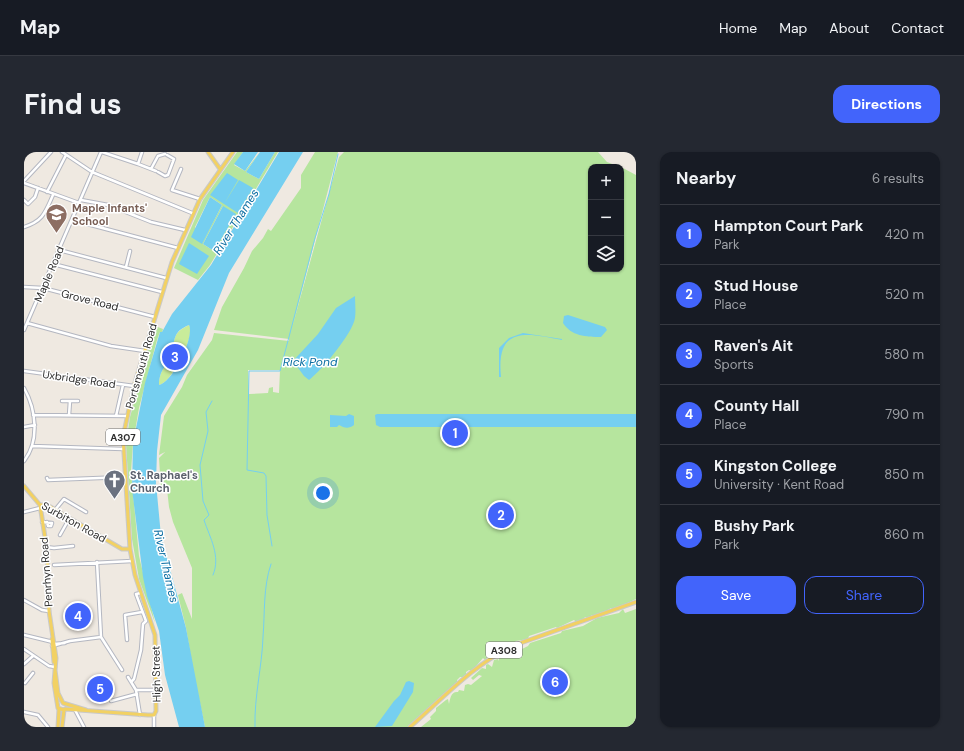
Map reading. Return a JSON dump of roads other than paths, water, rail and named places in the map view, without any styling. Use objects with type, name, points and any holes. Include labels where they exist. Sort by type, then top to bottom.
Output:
[{"type":"main road","points":[[208,152],[220,169]]},
{"type":"main road","name":"Portsmouth Road","points":[[148,621],[130,549],[123,449],[127,416],[134,386],[166,278],[185,230],[200,199],[233,152]]},
{"type":"main road","name":"Surbiton Road","points":[[24,486],[38,501],[40,506],[47,505],[69,520],[122,549],[130,549]]},
{"type":"main road","name":"Penrhyn Road","points":[[40,506],[46,547],[49,611],[54,662],[58,693],[64,703],[62,727]]},
{"type":"main road","name":"A308","points":[[410,727],[498,653],[515,645],[636,602]]},
{"type":"main road","name":"High Street","points":[[148,621],[155,635],[156,710],[154,715]]},
{"type":"main road","name":"Penrhyn Road","points":[[55,668],[54,684],[58,707],[58,727]]},
{"type":"main road","points":[[58,707],[64,703],[88,711]]},
{"type":"main road","points":[[58,707],[81,711],[154,715]]},
{"type":"street","points":[[51,152],[24,182],[53,195],[80,202],[108,205],[151,222],[185,230]]},
{"type":"street","points":[[62,152],[92,172],[192,213]]},
{"type":"street","points":[[102,152],[152,169],[165,176],[168,174],[174,159],[166,154],[158,156],[152,169]]},
{"type":"street","name":"Maple Road","points":[[24,330],[102,152]]},
{"type":"street","points":[[138,164],[142,152]]},
{"type":"street","points":[[47,192],[66,155]]},
{"type":"street","points":[[181,169],[172,190],[200,199]]},
{"type":"street","points":[[24,200],[28,204],[35,197],[38,188]]},
{"type":"street","points":[[24,227],[37,223],[47,210],[53,195]]},
{"type":"street","points":[[72,220],[178,248]]},
{"type":"street","points":[[59,250],[166,278]]},
{"type":"street","points":[[126,267],[130,252]]},
{"type":"street","points":[[53,264],[162,292]]},
{"type":"street","name":"Grove Road","points":[[24,286],[43,288],[155,317]]},
{"type":"street","points":[[28,323],[111,346],[145,351]]},
{"type":"street","name":"Uxbridge Road","points":[[24,371],[134,386]]},
{"type":"street","points":[[116,416],[123,385]]},
{"type":"street","points":[[24,388],[33,415],[34,425],[32,446],[24,461]]},
{"type":"street","points":[[62,401],[78,401]]},
{"type":"street","points":[[69,415],[70,401]]},
{"type":"street","points":[[33,415],[127,416]]},
{"type":"street","points":[[24,427],[34,425]]},
{"type":"street","points":[[32,446],[123,449]]},
{"type":"street","points":[[47,478],[48,480],[125,477]]},
{"type":"street","points":[[55,510],[64,499],[86,512]]},
{"type":"street","points":[[24,512],[40,506]]},
{"type":"street","points":[[60,536],[69,520]]},
{"type":"street","points":[[42,522],[47,522]]},
{"type":"street","points":[[46,547],[54,548],[73,546]]},
{"type":"street","points":[[54,565],[132,561]]},
{"type":"street","points":[[97,562],[101,637],[122,670]]},
{"type":"street","points":[[131,682],[134,679],[141,650],[143,624],[148,621],[142,612],[136,594],[141,593]]},
{"type":"street","points":[[24,600],[42,610],[49,611]]},
{"type":"street","points":[[127,640],[125,615],[142,612]]},
{"type":"street","points":[[24,635],[53,643],[65,643],[101,637]]},
{"type":"street","points":[[24,650],[49,666],[55,668]]},
{"type":"street","points":[[24,664],[33,656]]},
{"type":"street","points":[[25,683],[33,673]]},
{"type":"street","points":[[128,677],[136,690],[140,715]]},
{"type":"street","points":[[24,678],[28,680]]},
{"type":"street","points":[[136,690],[155,690]]},
{"type":"street","points":[[111,701],[137,694]]},
{"type":"street","points":[[75,710],[84,727]]},
{"type":"street","points":[[80,718],[81,711]]},
{"type":"street","points":[[24,712],[38,715],[48,727]]},
{"type":"street","name":"High Street","points":[[154,715],[154,727]]},
{"type":"water","points":[[243,152],[258,152],[245,171],[234,164]]},
{"type":"water","points":[[260,152],[275,152],[259,179],[246,172]]},
{"type":"water","name":"River Thames","points":[[279,152],[303,152],[229,273],[198,350],[161,415],[157,451],[156,483],[161,536],[186,628],[205,727],[179,727],[165,675],[159,631],[147,596],[143,577],[132,489],[133,443],[145,383],[160,332],[162,332],[172,314],[211,265]],"holes":[[[189,325],[190,331],[186,349],[176,368],[170,376],[159,385],[160,375],[170,357],[177,333]]]},
{"type":"water","points":[[227,173],[238,180],[224,204],[210,195]]},
{"type":"water","points":[[239,180],[253,188],[238,213],[224,204]]},
{"type":"water","points":[[210,197],[222,205],[202,244],[191,237]]},
{"type":"water","points":[[223,206],[236,214],[214,251],[203,244]]},
{"type":"water","points":[[189,243],[209,256],[197,274],[179,264]]},
{"type":"water","name":"Rick Pond","points":[[355,296],[355,318],[349,333],[328,360],[309,380],[304,376],[293,361],[318,334],[336,308]]},
{"type":"water","points":[[568,315],[605,327],[607,330],[601,337],[579,335],[570,331],[563,323],[564,316]]},
{"type":"water","points":[[523,333],[536,335],[515,337],[508,341],[503,349],[501,377],[499,377],[499,348],[509,338]]},
{"type":"water","points":[[349,414],[354,416],[354,425],[348,428],[339,425],[337,427],[330,427],[330,415],[346,416]]},
{"type":"water","points":[[636,414],[636,427],[380,427],[376,425],[375,415]]},
{"type":"water","points":[[409,681],[414,683],[413,692],[392,726],[375,727],[400,695],[406,682]]},
{"type":"waterway","points":[[272,546],[267,515],[266,476],[264,473],[247,470],[249,371],[280,371],[315,238],[329,194],[338,154]]},
{"type":"waterway","points":[[212,401],[206,412],[208,431],[200,465],[203,501],[209,515],[204,520],[212,540],[216,561],[213,575]]},
{"type":"waterway","points":[[255,727],[265,591],[271,564]]},
{"type":"place","name":"Maple Infants' School","points":[[56,234]]},
{"type":"place","name":"Raven's Ait","points":[[175,357]]},
{"type":"place","name":"Hampton Court Park","points":[[455,433]]},
{"type":"place","name":"St. Raphael's Church","points":[[115,500]]},
{"type":"place","name":"Stud House","points":[[501,515]]},
{"type":"place","name":"County Hall","points":[[78,616]]},
{"type":"place","name":"Bushy Park","points":[[555,682]]},
{"type":"place","name":"Kingston College","points":[[100,689]]}]
